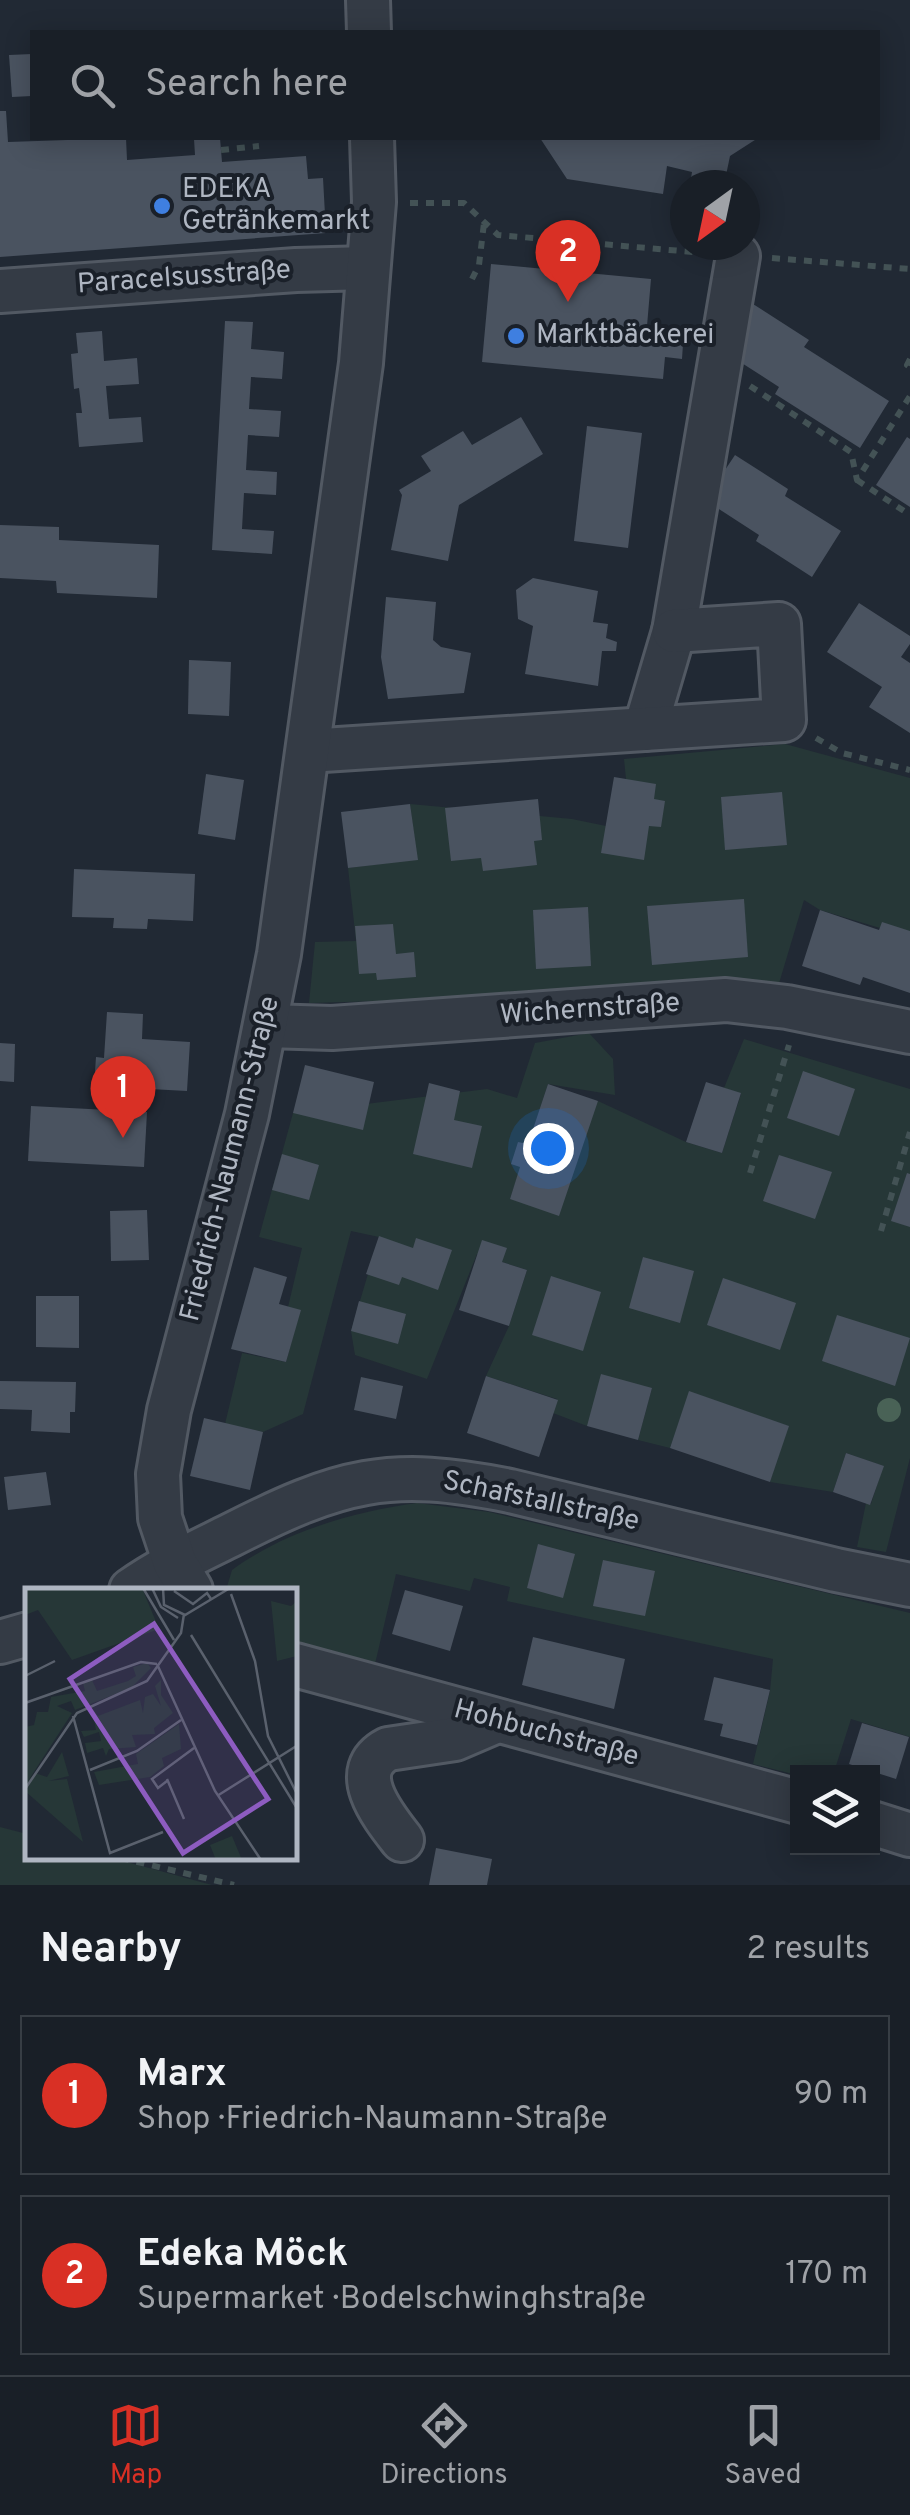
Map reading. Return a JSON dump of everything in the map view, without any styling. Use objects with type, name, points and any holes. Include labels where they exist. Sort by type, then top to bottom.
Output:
[{"type":"street","points":[[368,0],[369,30]]},
{"type":"street","name":"Friedrich-Naumann-Straße","points":[[183,1577],[158,1502],[162,1444],[267,1026],[361,363],[374,202],[372,140]]},
{"type":"street","points":[[645,729],[674,631],[737,260]]},
{"type":"street","name":"Paracelsusstraße","points":[[0,290],[368,268]]},
{"type":"street","points":[[308,750],[784,720],[779,624],[674,631]]},
{"type":"street","name":"Wichernstraße","points":[[267,1026],[332,1028],[726,1000],[800,1009],[910,1032]]},
{"type":"street","name":"Schafstallstraße","points":[[139,1588],[183,1577],[317,1494],[386,1479],[434,1478],[510,1491],[910,1585]]},
{"type":"street","points":[[0,1642],[25,1635]]},
{"type":"street","name":"Hohbuchstraße","points":[[298,1666],[790,1800]]},
{"type":"street","points":[[402,1840],[371,1796],[371,1770],[380,1754],[388,1749],[455,1739],[497,1721]]},
{"type":"street","points":[[880,1827],[910,1836]]},
{"type":"path","points":[[221,150],[259,146]]},
{"type":"path","points":[[374,202],[464,203],[498,235],[670,250]]},
{"type":"path","points":[[472,279],[479,265],[484,222]]},
{"type":"path","points":[[760,258],[910,269]]},
{"type":"path","points":[[910,358],[906,365],[910,367]]},
{"type":"path","points":[[716,378],[851,452],[857,480],[910,515]]},
{"type":"path","points":[[857,480],[910,396]]},
{"type":"path","points":[[784,720],[842,753],[910,770]]},
{"type":"path","points":[[750,1172],[800,1009]]},
{"type":"path","points":[[881,1232],[910,1132]]},
{"type":"path","points":[[129,1860],[234,1885]]},
{"type":"shaded area","points":[[785,744],[910,778],[910,937],[820,910],[804,900],[777,990],[309,1003],[315,942],[356,941],[348,868],[417,859],[410,804],[572,819],[606,826],[626,779],[624,759]]},
{"type":"shaded area","points":[[589,1033],[613,1059],[615,1095],[548,1084],[510,1199],[598,1101],[686,1142],[722,1153],[741,1094],[724,1088],[744,1039],[910,1089],[910,1458],[886,1552],[857,1547],[866,1503],[871,1504],[883,1466],[846,1453],[833,1492],[770,1482],[788,1426],[690,1392],[670,1448],[638,1440],[652,1388],[587,1426],[553,1413],[557,1399],[486,1376],[509,1326],[527,1270],[477,1254],[427,1379],[355,1355],[351,1331],[379,1237],[351,1231],[303,1414],[263,1432],[225,1424],[242,1353],[286,1362],[300,1311],[288,1307],[302,1248],[259,1237],[293,1113],[487,1089],[517,1098],[535,1043]]},
{"type":"shaded area","points":[[417,1503],[489,1512],[910,1613],[910,1737],[851,1719],[836,1765],[790,1765],[790,1773],[753,1764],[770,1691],[773,1659],[507,1601],[510,1587],[474,1578],[470,1591],[396,1574],[375,1664],[298,1642],[298,1588],[227,1588],[232,1570],[253,1556],[297,1534],[344,1518]]},
{"type":"shaded area","points":[[0,1827],[25,1833],[25,1860],[119,1860],[212,1885],[0,1885]]},
{"type":"building","points":[[30,54],[30,96],[12,97],[9,55]]},
{"type":"building","name":"EDEKA Getränkemarkt","points":[[0,111],[6,111],[8,142],[126,140],[127,160],[195,155],[194,140],[220,140],[222,162],[306,156],[308,179],[323,178],[326,233],[0,257]]},
{"type":"building","points":[[541,140],[755,140],[730,156],[727,170],[667,166],[663,194],[567,179]]},
{"type":"building","points":[[491,264],[651,279],[647,326],[684,329],[682,359],[665,357],[663,379],[482,362]]},
{"type":"building","points":[[753,304],[809,340],[804,347],[889,401],[860,448],[775,394],[779,387],[723,351]]},
{"type":"building","points":[[225,321],[253,322],[251,349],[284,352],[282,379],[251,377],[249,409],[281,411],[279,437],[248,435],[246,470],[277,472],[276,495],[244,493],[242,529],[274,531],[272,554],[212,550]]},
{"type":"building","points":[[102,331],[104,361],[137,358],[139,384],[106,386],[109,419],[141,417],[143,442],[79,447],[76,413],[82,413],[79,388],[74,389],[71,354],[78,353],[76,333]]},
{"type":"building","points":[[521,417],[543,454],[459,505],[448,561],[391,550],[402,495],[399,490],[431,471],[421,456],[463,431],[472,445]]},
{"type":"building","points":[[587,426],[642,433],[628,548],[574,541]]},
{"type":"building","points":[[907,437],[910,439],[910,507],[876,485]]},
{"type":"building","points":[[735,455],[788,489],[785,496],[841,531],[812,577],[756,541],[759,535],[705,500]]},
{"type":"building","points":[[0,525],[59,527],[59,540],[159,545],[157,598],[57,593],[56,581],[0,578]]},
{"type":"building","points":[[533,578],[598,591],[593,622],[608,624],[606,638],[617,642],[616,651],[602,651],[598,686],[525,674],[533,626],[518,619],[516,590]]},
{"type":"building","points":[[386,597],[436,602],[433,640],[441,647],[471,653],[464,693],[388,699],[381,657]]},
{"type":"building","points":[[859,603],[910,636],[910,644],[901,657],[910,663],[910,733],[869,707],[882,687],[827,652]]},
{"type":"building","points":[[189,660],[231,662],[229,716],[188,714]]},
{"type":"building","points":[[206,774],[244,780],[235,840],[198,834]]},
{"type":"building","points":[[614,777],[656,784],[654,799],[665,801],[661,827],[649,826],[644,860],[601,853]]},
{"type":"building","points":[[782,792],[787,845],[725,850],[721,797]]},
{"type":"building","points":[[538,799],[542,840],[534,841],[537,865],[483,871],[481,858],[451,861],[445,808]]},
{"type":"building","points":[[410,804],[418,860],[348,868],[341,812]]},
{"type":"building","points":[[74,869],[195,874],[193,921],[148,919],[147,929],[113,928],[114,918],[72,917]]},
{"type":"building","points":[[744,899],[748,957],[652,965],[647,906]]},
{"type":"building","points":[[588,907],[591,966],[536,969],[533,910]]},
{"type":"building","points":[[820,910],[879,930],[882,922],[910,931],[910,993],[863,977],[860,985],[802,966]]},
{"type":"building","points":[[393,924],[396,954],[414,952],[416,977],[377,980],[376,973],[359,974],[355,926]]},
{"type":"building","points":[[107,1012],[143,1014],[142,1039],[190,1042],[187,1091],[94,1086],[96,1057],[104,1058]]},
{"type":"building","points":[[0,1043],[15,1044],[14,1082],[0,1081]]},
{"type":"building","points":[[305,1065],[374,1082],[363,1130],[293,1113]]},
{"type":"building","points":[[803,1071],[855,1089],[839,1136],[787,1118]]},
{"type":"building","points":[[706,1082],[741,1093],[722,1153],[686,1142]]},
{"type":"building","points":[[429,1083],[460,1091],[454,1120],[482,1126],[472,1168],[413,1154]]},
{"type":"building","points":[[548,1084],[598,1101],[559,1216],[510,1199],[520,1167],[511,1164],[518,1142],[528,1144]]},
{"type":"building","points":[[31,1106],[147,1112],[144,1167],[28,1161]]},
{"type":"building","points":[[282,1154],[319,1165],[309,1200],[272,1190]]},
{"type":"building","points":[[779,1155],[832,1172],[815,1219],[763,1201]]},
{"type":"building","points":[[907,1173],[910,1174],[910,1227],[891,1221]]},
{"type":"building","points":[[147,1210],[149,1260],[111,1261],[110,1211]]},
{"type":"building","points":[[379,1236],[413,1248],[416,1238],[452,1250],[438,1290],[402,1277],[399,1285],[366,1274]]},
{"type":"building","points":[[482,1240],[507,1248],[502,1262],[527,1270],[509,1326],[459,1310]]},
{"type":"building","points":[[643,1257],[694,1271],[680,1323],[629,1308]]},
{"type":"building","points":[[254,1267],[287,1277],[279,1304],[301,1310],[286,1362],[231,1349]]},
{"type":"building","points":[[551,1276],[601,1292],[583,1351],[532,1335]]},
{"type":"building","points":[[723,1278],[796,1303],[780,1350],[707,1325]]},
{"type":"building","points":[[36,1296],[79,1296],[79,1348],[36,1347]]},
{"type":"building","points":[[359,1301],[406,1314],[398,1344],[351,1331]]},
{"type":"building","points":[[837,1315],[910,1338],[895,1386],[822,1361]]},
{"type":"building","points":[[601,1374],[652,1388],[638,1440],[587,1426]]},
{"type":"building","points":[[486,1376],[558,1400],[539,1457],[467,1433]]},
{"type":"building","points":[[361,1377],[403,1386],[396,1419],[354,1410]]},
{"type":"building","points":[[0,1381],[76,1382],[70,1433],[31,1431],[32,1410],[0,1409]]},
{"type":"building","points":[[689,1391],[789,1426],[770,1482],[670,1448]]},
{"type":"building","points":[[204,1418],[263,1432],[250,1490],[190,1476]]},
{"type":"building","points":[[846,1453],[884,1466],[870,1505],[833,1492]]},
{"type":"building","points":[[46,1472],[51,1505],[8,1510],[4,1477]]},
{"type":"building","points":[[538,1544],[575,1554],[563,1598],[527,1588]]},
{"type":"building","points":[[603,1560],[655,1571],[645,1616],[593,1606]]},
{"type":"building","points":[[405,1590],[463,1606],[450,1651],[392,1634]]},
{"type":"building","points":[[533,1637],[625,1659],[614,1709],[522,1685]]},
{"type":"building","points":[[714,1677],[770,1690],[757,1745],[720,1736],[723,1724],[704,1720]]},
{"type":"building","points":[[862,1723],[909,1737],[896,1779],[880,1774],[880,1765],[849,1764]]},
{"type":"building","points":[[436,1848],[492,1859],[487,1885],[429,1885]]},
{"type":"place","name":"EDEKA Getränkemarkt","points":[[162,206]]},
{"type":"place","name":"Edeka Möck","points":[[568,302]]},
{"type":"place","name":"Marktbäckerei","points":[[516,336]]},
{"type":"place","name":"Marx","points":[[123,1138]]}]
